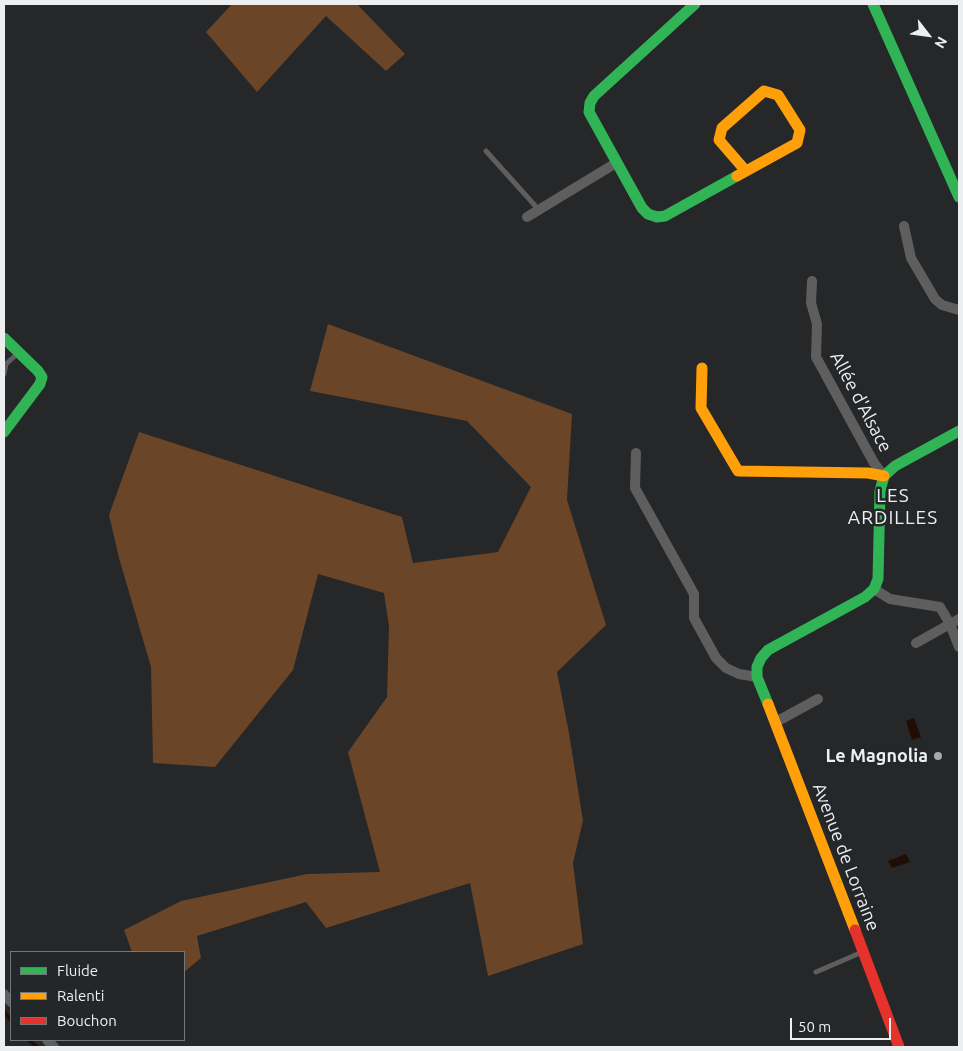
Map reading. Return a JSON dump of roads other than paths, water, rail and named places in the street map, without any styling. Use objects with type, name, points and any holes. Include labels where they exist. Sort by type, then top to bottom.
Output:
[{"type":"street","points":[[695,4],[594,96],[590,104],[589,112],[591,119],[642,208],[648,214],[657,217],[665,216],[745,170],[797,143],[800,130],[778,95],[764,91],[722,128],[719,140],[745,170]]},
{"type":"street","points":[[873,4],[959,197]]},
{"type":"street","points":[[527,217],[616,163]]},
{"type":"street","points":[[904,226],[911,258],[935,299],[942,305],[959,310]]},
{"type":"street","name":"Allée d'Alsace","points":[[812,281],[811,303],[817,324],[816,358],[874,463],[884,476]]},
{"type":"street","points":[[4,338],[42,377],[40,384],[4,432]]},
{"type":"street","points":[[702,368],[701,408],[738,471],[868,473],[884,476]]},
{"type":"street","points":[[636,453],[635,488],[694,594],[694,618],[716,658],[726,668],[740,674],[756,677],[757,666],[768,650],[865,597],[874,589],[878,579],[880,491],[884,476],[894,466],[959,431]]},
{"type":"street","points":[[874,589],[890,599],[940,607],[955,621],[959,647]]},
{"type":"street","points":[[916,643],[955,621]]},
{"type":"street","name":"Avenue de Lorraine","points":[[756,677],[776,722],[899,1047]]},
{"type":"street","points":[[776,722],[818,698]]},
{"type":"lane","points":[[486,152],[538,210]]},
{"type":"lane","points":[[4,374],[6,364],[19,352]]},
{"type":"lane","points":[[816,972],[863,952]]},
{"type":"waterway","points":[[4,1012],[10,1019]]},
{"type":"waterway","points":[[30,1041],[37,1047]]},
{"type":"place","name":"Le Magnolia","points":[[938,756]]},
{"type":"district","name":"LES ARDILLES","points":[[893,507]]}]
